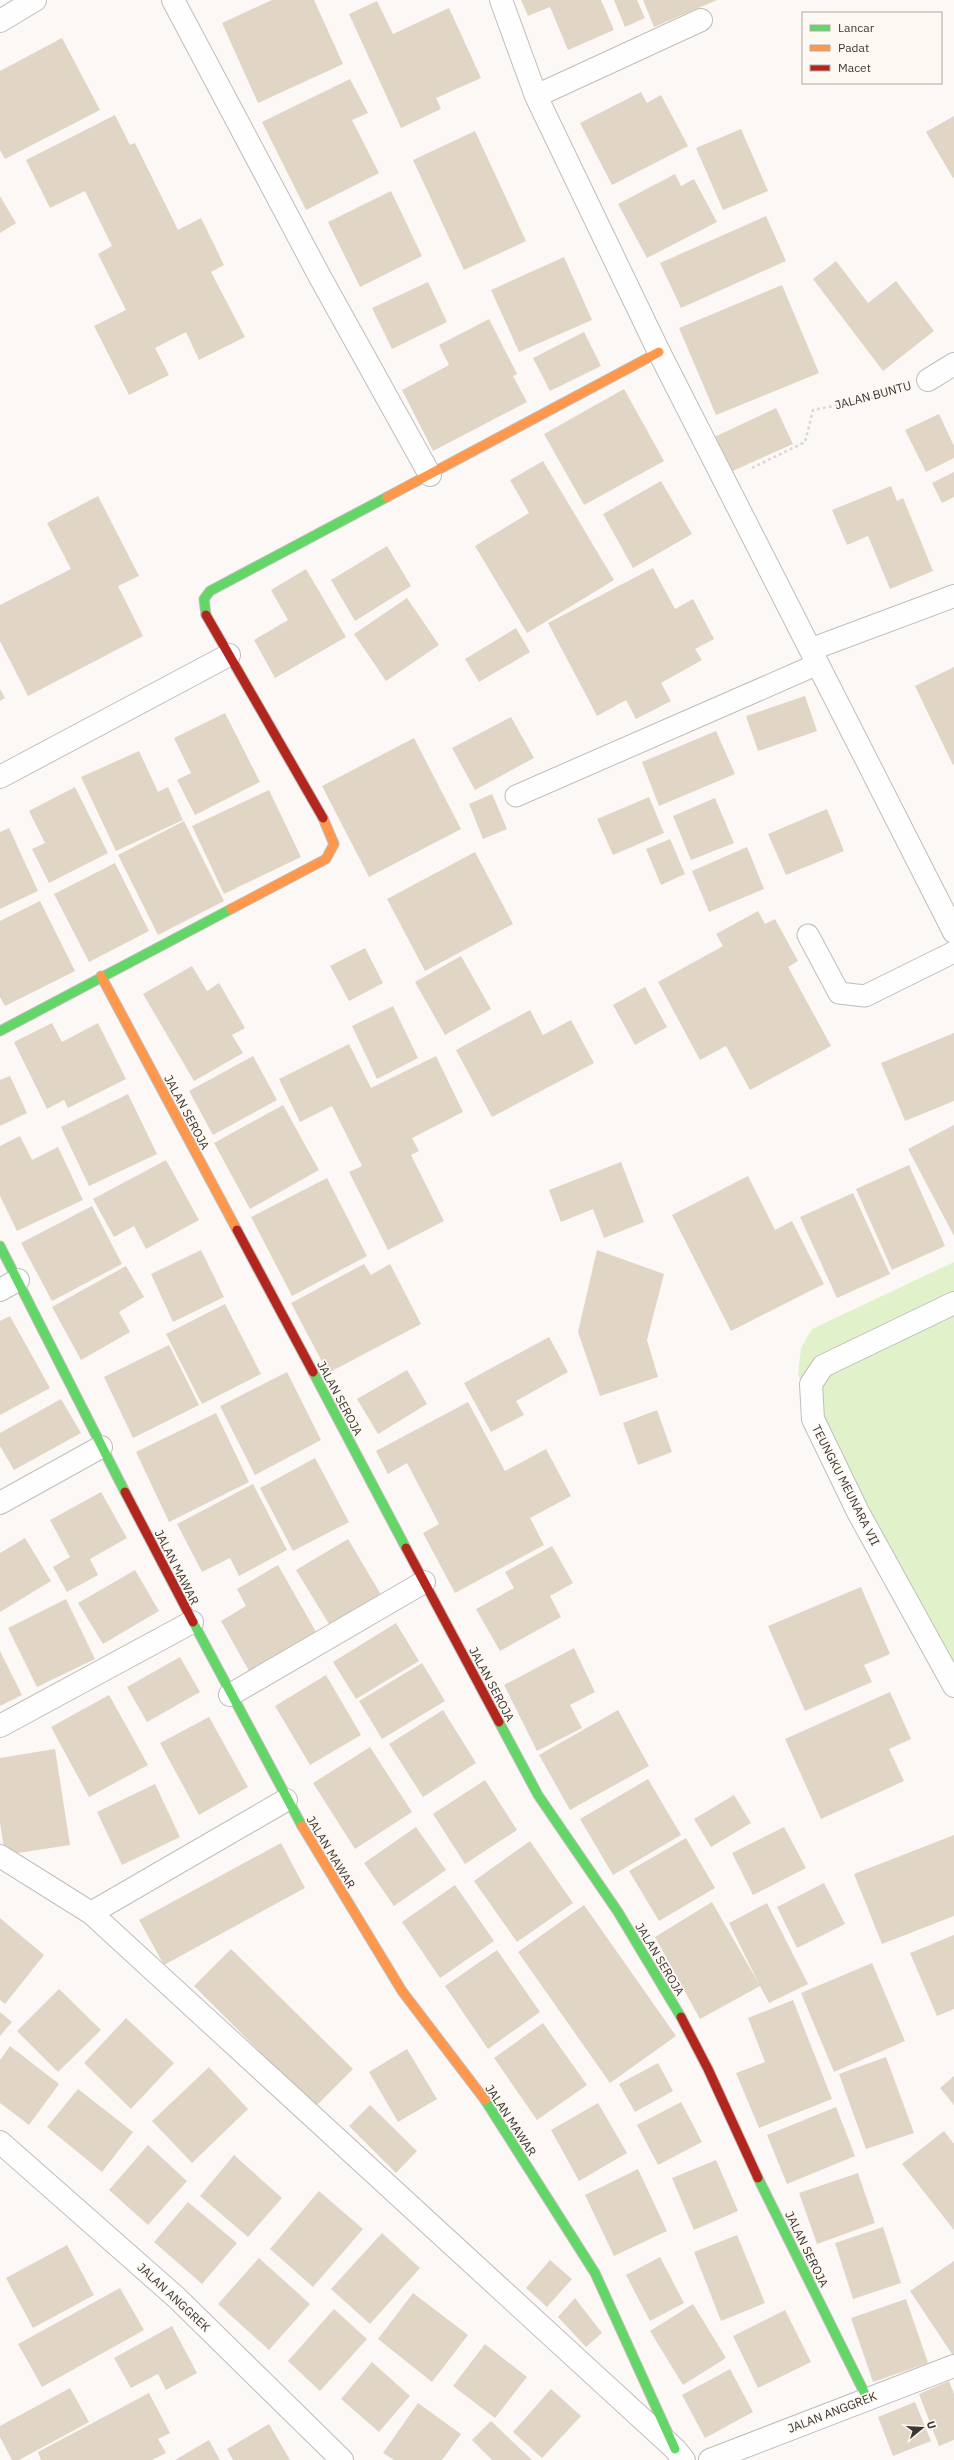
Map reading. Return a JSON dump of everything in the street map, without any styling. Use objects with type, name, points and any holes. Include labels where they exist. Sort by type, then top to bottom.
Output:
[{"type":"street","points":[[0,21],[35,0]]},
{"type":"street","points":[[173,0],[320,277],[430,475]]},
{"type":"street","points":[[501,0],[536,96],[659,352],[954,932]]},
{"type":"street","points":[[536,96],[701,20]]},
{"type":"street","points":[[0,1031],[101,976],[326,859],[334,844],[329,828],[204,612],[204,599],[210,591],[659,352]]},
{"type":"street","points":[[928,380],[954,364]]},
{"type":"street","points":[[815,657],[954,596]]},
{"type":"street","points":[[0,776],[229,655]]},
{"type":"street","name":"JALAN SEROJA","points":[[101,976],[538,1795],[618,1912],[673,2002],[708,2069],[740,2141],[867,2398]]},
{"type":"street","name":"JALAN MAWAR","points":[[0,1246],[9,1285],[101,1446],[286,1800],[402,1991],[480,2091],[595,2273],[679,2454]]},
{"type":"street","name":"TEUNGKU MEUNARA VII","points":[[954,1303],[822,1366],[811,1384],[810,1396],[813,1420],[858,1512],[954,1686]]},
{"type":"street","points":[[0,1503],[101,1446]]},
{"type":"street","points":[[230,1695],[424,1582]]},
{"type":"street","points":[[0,1726],[192,1622]]},
{"type":"street","points":[[91,1913],[286,1800]]},
{"type":"street","points":[[0,1856],[91,1913],[679,2454]]},
{"type":"street","name":"JALAN ANGGREK","points":[[0,2142],[177,2298],[342,2460]]},
{"type":"street","name":"JALAN ANGGREK","points":[[710,2460],[867,2398],[954,2366]]},
{"type":"lane","points":[[516,796],[815,657]]},
{"type":"lane","points":[[808,936],[839,993],[865,996],[954,952]]},
{"type":"path","name":"JALAN BUNTU","points":[[725,481],[805,442],[813,410],[865,400],[928,380]]},
{"type":"green space","points":[[954,1262],[954,1670],[848,1477],[798,1375],[801,1348],[812,1329]]},
{"type":"building","points":[[272,0],[314,0],[343,64],[258,103],[222,23]]},
{"type":"building","points":[[521,0],[601,0],[614,30],[568,50],[550,7],[528,16]]},
{"type":"building","points":[[614,0],[637,0],[645,18],[625,27]]},
{"type":"building","points":[[643,0],[717,0],[654,27]]},
{"type":"building","points":[[377,1],[393,34],[449,8],[481,78],[436,98],[441,109],[401,128],[349,14]]},
{"type":"building","points":[[62,38],[100,110],[5,159],[0,150],[0,71]]},
{"type":"building","points":[[350,79],[368,113],[352,120],[379,173],[306,210],[262,122]]},
{"type":"building","points":[[641,92],[647,103],[661,95],[688,146],[612,185],[580,123]]},
{"type":"building","points":[[115,115],[130,145],[135,143],[178,230],[201,218],[224,265],[211,272],[245,337],[199,360],[186,332],[155,348],[169,375],[129,395],[94,326],[126,310],[98,254],[112,246],[85,191],[50,208],[26,160]]},
{"type":"building","points":[[954,116],[954,177],[953,178],[926,132]]},
{"type":"building","points":[[741,129],[768,191],[723,210],[696,148]]},
{"type":"building","points":[[475,131],[526,241],[464,270],[413,160]]},
{"type":"building","points":[[675,174],[681,186],[694,179],[717,222],[647,258],[618,204]]},
{"type":"building","points":[[391,191],[422,256],[360,287],[328,222]]},
{"type":"building","points":[[0,196],[16,223],[0,233]]},
{"type":"building","points":[[766,216],[786,261],[681,308],[660,263]]},
{"type":"building","points":[[564,257],[592,320],[519,352],[491,290]]},
{"type":"building","points":[[836,261],[868,303],[896,281],[934,331],[883,371],[813,279]]},
{"type":"building","points":[[428,282],[447,322],[392,349],[372,308]]},
{"type":"building","points":[[782,285],[819,373],[716,415],[679,328]]},
{"type":"building","points":[[489,319],[517,374],[513,376],[527,402],[433,451],[402,390],[449,365],[439,345]]},
{"type":"building","points":[[584,332],[601,366],[550,391],[533,358]]},
{"type":"building","points":[[624,389],[664,461],[584,505],[544,434]]},
{"type":"building","points":[[776,408],[793,444],[728,473],[712,438]]},
{"type":"building","points":[[939,414],[954,446],[954,458],[926,472],[905,430]]},
{"type":"building","points":[[543,461],[614,580],[527,633],[475,546],[529,513],[510,480]]},
{"type":"building","points":[[954,472],[954,497],[942,503],[932,483]]},
{"type":"building","points":[[661,481],[692,534],[633,568],[603,514]]},
{"type":"building","points":[[891,486],[897,501],[903,498],[933,571],[890,589],[868,536],[847,545],[832,510]]},
{"type":"building","points":[[98,496],[139,576],[118,586],[143,636],[28,696],[0,641],[0,605],[71,569],[47,523]]},
{"type":"building","points":[[387,546],[411,586],[355,621],[331,580]]},
{"type":"building","points":[[653,568],[675,609],[693,599],[714,639],[695,649],[702,660],[661,683],[671,701],[636,719],[626,700],[597,716],[548,623]]},
{"type":"building","points":[[306,569],[346,637],[275,678],[254,640],[288,620],[271,590]]},
{"type":"building","points":[[407,598],[439,645],[386,681],[354,634]]},
{"type":"building","points":[[516,628],[530,652],[479,682],[465,659]]},
{"type":"building","points":[[954,667],[954,764],[953,765],[915,686]]},
{"type":"building","points":[[0,689],[5,698],[0,701]]},
{"type":"building","points":[[805,696],[817,731],[758,751],[746,716]]},
{"type":"building","points":[[225,713],[260,782],[195,815],[177,780],[191,773],[174,738]]},
{"type":"building","points":[[511,717],[534,758],[475,790],[452,748]]},
{"type":"building","points":[[716,731],[735,774],[659,806],[642,762]]},
{"type":"building","points":[[414,738],[461,829],[369,877],[322,786]]},
{"type":"building","points":[[139,751],[158,792],[168,787],[183,820],[116,851],[81,777]]},
{"type":"building","points":[[75,787],[108,853],[49,883],[32,849],[45,843],[29,811]]},
{"type":"building","points":[[269,790],[301,857],[224,894],[192,826]]},
{"type":"building","points":[[492,794],[507,829],[483,839],[469,804]]},
{"type":"building","points":[[649,797],[664,833],[613,855],[597,819]]},
{"type":"building","points":[[715,798],[734,843],[691,860],[673,816]]},
{"type":"building","points":[[827,809],[844,851],[786,875],[768,834]]},
{"type":"building","points":[[184,821],[224,901],[158,935],[118,855]]},
{"type":"building","points":[[9,828],[38,891],[0,909],[0,832]]},
{"type":"building","points":[[670,839],[685,874],[661,885],[646,849]]},
{"type":"building","points":[[747,847],[764,889],[709,912],[692,871]]},
{"type":"building","points":[[475,852],[513,924],[425,971],[387,899]]},
{"type":"building","points":[[115,863],[149,931],[89,962],[54,894]]},
{"type":"building","points":[[40,901],[75,971],[5,1006],[0,997],[0,921]]},
{"type":"building","points":[[758,911],[765,924],[775,919],[798,961],[788,967],[831,1046],[750,1090],[726,1046],[700,1060],[658,982],[723,946],[716,934]]},
{"type":"building","points":[[365,948],[383,983],[349,1001],[330,966]]},
{"type":"building","points":[[461,956],[491,1009],[445,1035],[415,982]]},
{"type":"building","points":[[192,966],[207,991],[219,983],[245,1028],[232,1035],[243,1053],[194,1081],[143,994]]},
{"type":"building","points":[[645,987],[667,1027],[635,1045],[613,1005]]},
{"type":"building","points":[[393,1006],[418,1058],[377,1079],[352,1026]]},
{"type":"building","points":[[530,1010],[543,1035],[571,1020],[594,1063],[492,1117],[456,1050]]},
{"type":"building","points":[[52,1023],[62,1042],[98,1023],[126,1079],[68,1108],[64,1100],[47,1109],[14,1042]]},
{"type":"building","points":[[954,1033],[954,1101],[905,1121],[881,1063]]},
{"type":"building","points":[[349,1044],[371,1088],[436,1056],[463,1112],[412,1138],[419,1151],[411,1155],[444,1221],[388,1250],[349,1172],[362,1166],[332,1106],[300,1122],[279,1079]]},
{"type":"building","points":[[253,1056],[277,1100],[213,1135],[189,1091]]},
{"type":"building","points":[[10,1076],[27,1113],[0,1126],[0,1080]]},
{"type":"building","points":[[128,1094],[157,1154],[89,1186],[61,1127]]},
{"type":"building","points":[[283,1105],[319,1170],[250,1209],[214,1143]]},
{"type":"building","points":[[954,1125],[954,1236],[908,1149]]},
{"type":"building","points":[[20,1136],[32,1160],[58,1147],[83,1200],[17,1231],[0,1196],[0,1146]]},
{"type":"building","points":[[166,1160],[199,1220],[146,1249],[134,1226],[114,1237],[93,1199]]},
{"type":"building","points":[[621,1162],[644,1222],[604,1238],[593,1209],[561,1222],[549,1190]]},
{"type":"building","points":[[909,1165],[945,1246],[892,1270],[856,1189]]},
{"type":"building","points":[[748,1176],[775,1230],[792,1221],[824,1284],[731,1331],[672,1215]]},
{"type":"building","points":[[327,1178],[367,1256],[292,1296],[251,1217]]},
{"type":"building","points":[[853,1193],[890,1274],[837,1298],[800,1217]]},
{"type":"building","points":[[92,1206],[122,1264],[52,1301],[21,1243]]},
{"type":"building","points":[[201,1250],[224,1297],[173,1322],[151,1274]]},
{"type":"building","points":[[597,1250],[664,1274],[647,1340],[658,1377],[600,1396],[578,1332]]},
{"type":"building","points":[[364,1264],[371,1275],[390,1264],[421,1324],[328,1373],[291,1303]]},
{"type":"building","points":[[126,1266],[144,1297],[119,1312],[130,1332],[81,1360],[52,1307]]},
{"type":"building","points":[[225,1304],[261,1374],[202,1404],[166,1334]]},
{"type":"building","points":[[10,1316],[50,1388],[0,1415],[0,1321]]},
{"type":"building","points":[[549,1337],[568,1372],[516,1401],[524,1415],[491,1432],[464,1383]]},
{"type":"building","points":[[169,1345],[199,1405],[133,1438],[104,1377]]},
{"type":"building","points":[[407,1370],[427,1404],[378,1434],[357,1399]]},
{"type":"building","points":[[287,1372],[321,1440],[255,1475],[220,1406]]},
{"type":"building","points":[[61,1399],[81,1433],[14,1470],[0,1446],[0,1433]]},
{"type":"building","points":[[468,1402],[505,1471],[546,1449],[571,1496],[530,1518],[544,1545],[455,1593],[423,1533],[439,1524],[407,1463],[388,1474],[376,1451]]},
{"type":"building","points":[[657,1410],[672,1452],[638,1465],[623,1423]]},
{"type":"building","points":[[216,1413],[249,1482],[169,1522],[136,1452]]},
{"type":"building","points":[[315,1458],[349,1522],[293,1551],[260,1488]]},
{"type":"building","points":[[253,1484],[287,1550],[239,1576],[230,1558],[202,1572],[177,1524]]},
{"type":"building","points":[[101,1492],[127,1538],[90,1559],[98,1575],[67,1592],[53,1567],[70,1557],[50,1520]]},
{"type":"building","points":[[25,1538],[51,1581],[0,1612],[0,1553]]},
{"type":"building","points":[[348,1539],[383,1598],[332,1629],[296,1570]]},
{"type":"building","points":[[552,1546],[573,1583],[550,1596],[561,1617],[500,1651],[476,1609],[514,1588],[505,1572]]},
{"type":"building","points":[[278,1565],[316,1632],[249,1671],[221,1621],[246,1606],[237,1589]]},
{"type":"building","points":[[135,1570],[159,1611],[103,1644],[78,1603]]},
{"type":"building","points":[[861,1587],[890,1654],[864,1665],[872,1682],[805,1711],[768,1626]]},
{"type":"building","points":[[66,1599],[95,1659],[37,1687],[8,1628]]},
{"type":"building","points":[[396,1623],[419,1661],[356,1699],[333,1662]]},
{"type":"building","points":[[574,1648],[595,1692],[570,1705],[582,1728],[537,1751],[504,1685]]},
{"type":"building","points":[[0,1651],[22,1695],[0,1706]]},
{"type":"building","points":[[180,1657],[200,1692],[147,1722],[127,1687]]},
{"type":"building","points":[[422,1663],[445,1701],[382,1739],[359,1701]]},
{"type":"building","points":[[326,1675],[361,1735],[310,1765],[275,1706]]},
{"type":"building","points":[[890,1692],[911,1739],[889,1749],[904,1781],[821,1819],[785,1739]]},
{"type":"building","points":[[109,1695],[148,1765],[89,1797],[51,1727]]},
{"type":"building","points":[[443,1710],[476,1763],[423,1797],[389,1744]]},
{"type":"building","points":[[618,1710],[649,1766],[570,1810],[539,1755]]},
{"type":"building","points":[[209,1717],[248,1787],[199,1815],[160,1743]]},
{"type":"building","points":[[370,1747],[412,1812],[355,1849],[313,1783]]},
{"type":"building","points":[[55,1749],[70,1845],[5,1855],[0,1822],[0,1758]]},
{"type":"building","points":[[648,1779],[681,1835],[613,1875],[580,1819]]},
{"type":"building","points":[[485,1780],[517,1830],[465,1864],[433,1814]]},
{"type":"building","points":[[155,1784],[180,1837],[122,1865],[97,1812]]},
{"type":"building","points":[[734,1795],[751,1823],[711,1847],[694,1819]]},
{"type":"building","points":[[416,1827],[446,1870],[394,1906],[364,1863]]},
{"type":"building","points":[[784,1827],[806,1868],[753,1895],[732,1853]]},
{"type":"building","points":[[954,1835],[954,1916],[882,1944],[854,1874]]},
{"type":"building","points":[[686,1838],[715,1888],[659,1921],[629,1871]]},
{"type":"building","points":[[530,1841],[573,1903],[517,1942],[474,1881]]},
{"type":"building","points":[[281,1843],[305,1888],[164,1965],[139,1920]]},
{"type":"building","points":[[824,1883],[845,1924],[797,1948],[777,1907]]},
{"type":"building","points":[[455,1885],[494,1941],[440,1978],[402,1922]]},
{"type":"building","points":[[712,1902],[759,1984],[729,1923],[767,1903],[808,1984],[769,2003],[760,1986],[700,2019],[655,1937]]},
{"type":"building","points":[[584,1905],[676,2036],[610,2083],[518,1952]]},
{"type":"building","points":[[0,1918],[44,1955],[5,2004],[0,2000]]},
{"type":"building","points":[[954,1935],[954,2009],[937,2016],[910,1953]]},
{"type":"building","points":[[231,1949],[353,2069],[315,2107],[194,1986]]},
{"type":"building","points":[[497,1950],[540,2012],[488,2049],[445,1986]]},
{"type":"building","points":[[872,1963],[905,2041],[834,2072],[801,1993]]},
{"type":"building","points":[[59,1989],[101,2030],[58,2072],[17,2031]]},
{"type":"building","points":[[793,2000],[832,2099],[759,2128],[736,2073],[765,2062],[748,2018]]},
{"type":"building","points":[[0,2012],[12,2022],[0,2036]]},
{"type":"building","points":[[126,2018],[174,2063],[131,2109],[84,2063]]},
{"type":"building","points":[[543,2023],[587,2085],[537,2120],[494,2058]]},
{"type":"building","points":[[10,2046],[59,2084],[29,2125],[0,2103],[0,2060]]},
{"type":"building","points":[[407,2049],[437,2099],[398,2122],[369,2072]]},
{"type":"building","points":[[886,2057],[914,2133],[866,2149],[839,2074]]},
{"type":"building","points":[[658,2063],[673,2091],[635,2112],[619,2084]]},
{"type":"building","points":[[209,2067],[248,2109],[192,2163],[152,2121]]},
{"type":"building","points":[[954,2076],[954,2105],[940,2088]]},
{"type":"building","points":[[78,2089],[133,2132],[102,2172],[47,2127]]},
{"type":"building","points":[[681,2102],[702,2142],[658,2165],[637,2125]]},
{"type":"building","points":[[598,2103],[627,2153],[579,2181],[551,2130]]},
{"type":"building","points":[[370,2105],[417,2151],[396,2173],[349,2126]]},
{"type":"building","points":[[836,2107],[855,2156],[787,2184],[767,2135]]},
{"type":"building","points":[[944,2131],[954,2144],[954,2230],[902,2164]]},
{"type":"building","points":[[148,2145],[187,2181],[148,2225],[109,2190]]},
{"type":"building","points":[[234,2155],[282,2198],[248,2237],[200,2196]]},
{"type":"building","points":[[716,2160],[738,2211],[694,2230],[672,2178]]},
{"type":"building","points":[[638,2169],[667,2231],[614,2256],[585,2195]]},
{"type":"building","points":[[858,2173],[875,2223],[817,2244],[799,2193]]},
{"type":"building","points":[[319,2191],[363,2229],[313,2287],[270,2249]]},
{"type":"building","points":[[188,2202],[237,2243],[202,2284],[154,2242]]},
{"type":"building","points":[[883,2227],[901,2283],[853,2299],[835,2243]]},
{"type":"building","points":[[382,2233],[420,2268],[370,2324],[331,2289]]},
{"type":"building","points":[[737,2235],[765,2303],[721,2321],[694,2252]]},
{"type":"building","points":[[67,2245],[94,2295],[33,2328],[6,2278]]},
{"type":"building","points":[[660,2257],[684,2303],[650,2321],[626,2275]]},
{"type":"building","points":[[259,2258],[310,2304],[269,2350],[218,2304]]},
{"type":"building","points":[[550,2260],[572,2279],[547,2307],[526,2288]]},
{"type":"building","points":[[954,2261],[954,2357],[910,2291]]},
{"type":"building","points":[[120,2288],[144,2330],[42,2387],[18,2344]]},
{"type":"building","points":[[413,2293],[468,2335],[432,2382],[378,2339]]},
{"type":"building","points":[[575,2298],[602,2333],[586,2347],[558,2317]]},
{"type":"building","points":[[906,2299],[928,2363],[873,2382],[851,2318]]},
{"type":"building","points":[[693,2304],[726,2358],[683,2385],[650,2331]]},
{"type":"building","points":[[334,2309],[367,2339],[320,2391],[288,2361]]},
{"type":"building","points":[[785,2310],[811,2362],[758,2388],[733,2336]]},
{"type":"building","points":[[172,2326],[197,2373],[166,2390],[158,2374],[131,2388],[114,2358]]},
{"type":"building","points":[[485,2344],[527,2377],[495,2418],[453,2386]]},
{"type":"building","points":[[372,2362],[410,2396],[379,2432],[341,2399]]},
{"type":"building","points":[[730,2369],[753,2412],[705,2438],[682,2395]]},
{"type":"building","points":[[949,2381],[954,2394],[954,2440],[939,2446],[919,2394]]},
{"type":"building","points":[[70,2388],[89,2422],[19,2460],[12,2460],[0,2437],[0,2426]]},
{"type":"building","points":[[551,2389],[581,2416],[542,2458],[513,2432]]},
{"type":"building","points":[[149,2393],[170,2433],[158,2439],[166,2453],[152,2460],[41,2460],[38,2452]]},
{"type":"building","points":[[915,2402],[931,2441],[893,2456],[878,2417]]},
{"type":"building","points":[[418,2403],[461,2434],[442,2460],[394,2460],[383,2453]]},
{"type":"building","points":[[491,2421],[532,2460],[492,2460],[472,2440]]},
{"type":"building","points":[[269,2424],[290,2460],[233,2460],[227,2449]]},
{"type":"building","points":[[209,2440],[220,2460],[175,2460]]},
{"type":"traffic: fast","points":[[206,615],[204,599],[210,591],[387,497]]},
{"type":"traffic: fast","points":[[0,1031],[231,909]]},
{"type":"traffic: fast","points":[[0,1246],[125,1492]]},
{"type":"traffic: fast","points":[[313,1372],[406,1548]]},
{"type":"traffic: fast","points":[[193,1622],[302,1826]]},
{"type":"traffic: fast","points":[[499,1722],[538,1795],[618,1912],[681,2017]]},
{"type":"traffic: fast","points":[[485,2100],[595,2273],[675,2449]]},
{"type":"traffic: fast","points":[[758,2178],[867,2398]]},
{"type":"traffic: slow","points":[[387,497],[659,352]]},
{"type":"traffic: slow","points":[[231,909],[326,859],[334,844],[323,818]]},
{"type":"traffic: slow","points":[[101,976],[237,1230]]},
{"type":"traffic: slow","points":[[302,1826],[402,1991],[485,2100]]},
{"type":"traffic: jam","points":[[206,615],[323,818]]},
{"type":"traffic: jam","points":[[237,1230],[313,1372]]},
{"type":"traffic: jam","points":[[125,1492],[193,1622]]},
{"type":"traffic: jam","points":[[406,1548],[499,1722]]},
{"type":"traffic: jam","points":[[681,2017],[708,2069],[758,2178]]}]
